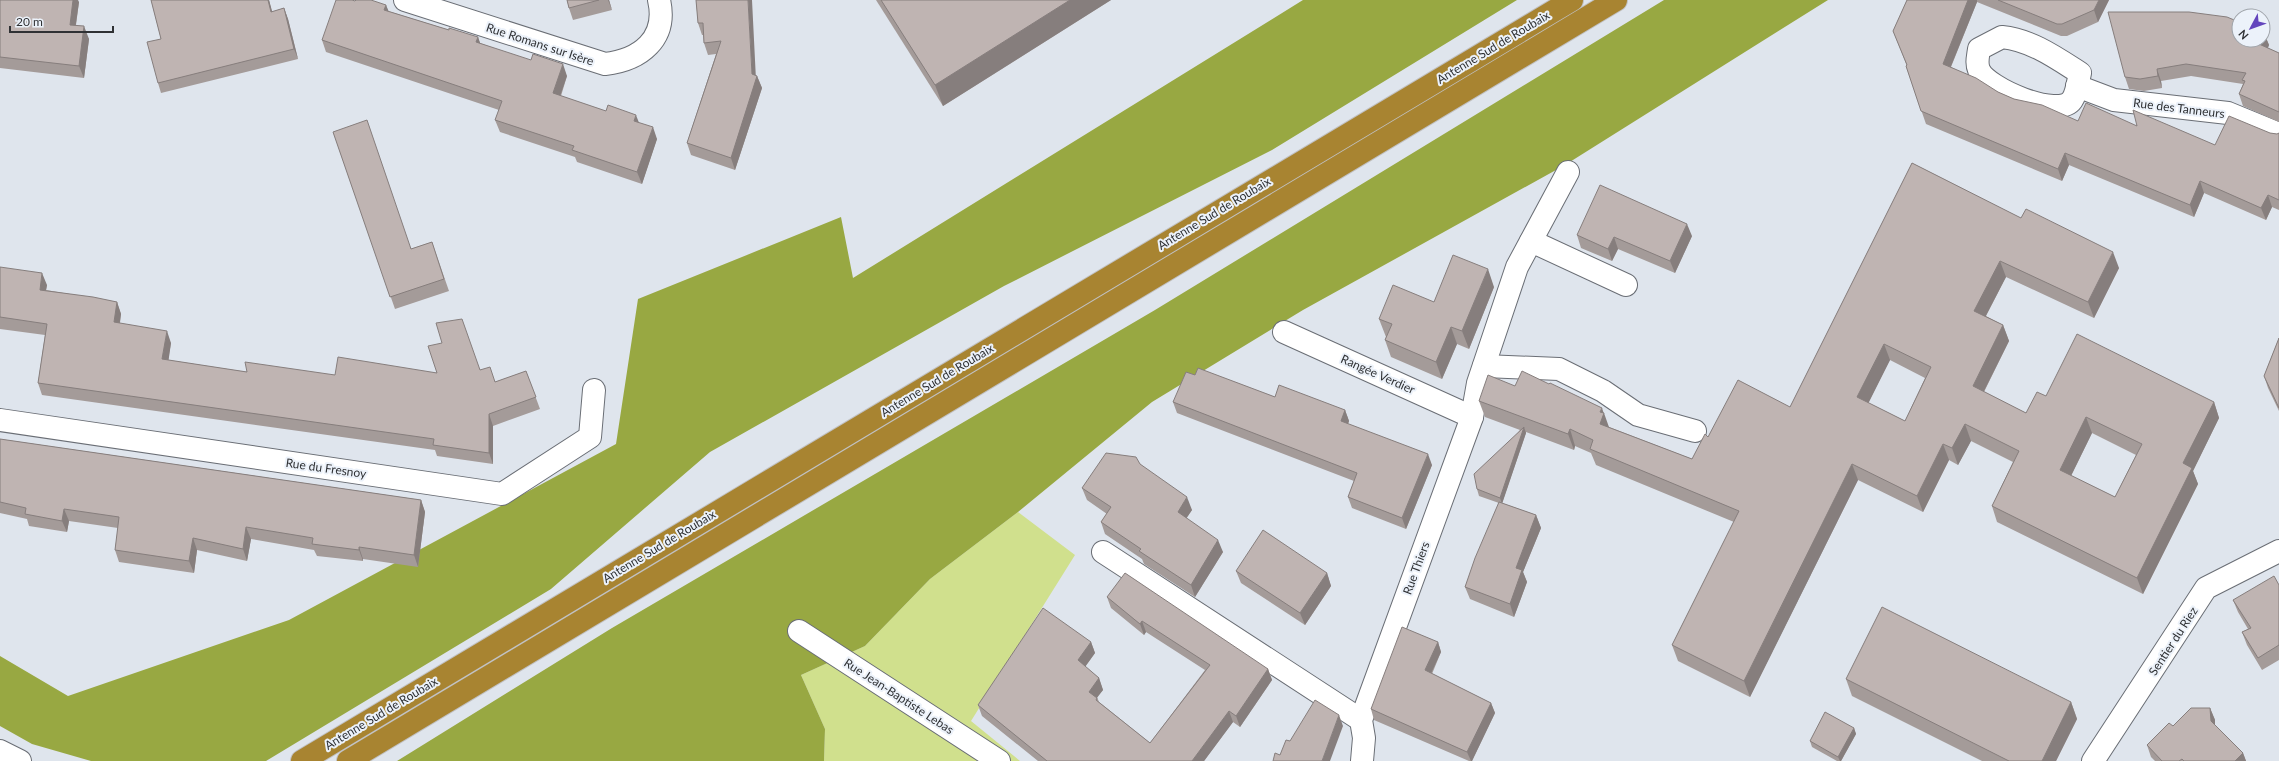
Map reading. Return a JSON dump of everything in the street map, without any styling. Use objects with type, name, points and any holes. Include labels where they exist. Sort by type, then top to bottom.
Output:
[{"type":"highway","name":"Antenne Sud de Roubaix","points":[[302,761],[1572,0]]},
{"type":"highway","name":"Antenne Sud de Roubaix","points":[[348,761],[1616,0]]},
{"type":"street","name":"Rue Romans sur Isère","points":[[405,0],[605,64],[620,62],[634,57],[647,48],[655,37],[661,23],[659,0]]},
{"type":"street","name":"Rue des Tanneurs","points":[[2077,86],[2114,100],[2228,113],[2279,134]]},
{"type":"street","name":"Rue Thiers","points":[[1362,761],[1364,738],[1361,720],[1472,417],[1484,366],[1517,267],[1568,172]]},
{"type":"street","points":[[1531,241],[1626,286]]},
{"type":"street","name":"Rangée Verdier","points":[[1284,332],[1472,417]]},
{"type":"street","points":[[1484,366],[1559,369],[1603,391],[1638,415],[1695,431]]},
{"type":"street","name":"Rue du Fresnoy","points":[[0,420],[502,494],[590,437],[594,390]]},
{"type":"street","name":"Sentier du Riez","points":[[2093,761],[2206,588],[2279,551]]},
{"type":"street","points":[[1103,552],[1361,720]]},
{"type":"street","name":"Rue Jean-Baptiste Lebas","points":[[799,631],[999,761]]},
{"type":"street","points":[[0,751],[20,761]]},
{"type":"green space","points":[[1303,0],[1517,0],[1272,150],[1004,286],[710,452],[551,589],[266,761],[91,761],[32,744],[0,726],[0,656],[68,696],[289,620],[616,444],[638,299],[841,217],[853,278]]},
{"type":"green space","points":[[1664,0],[1828,0],[1565,165],[1303,310],[1152,402],[1018,512],[930,579],[865,646],[801,675],[825,729],[824,761],[397,761],[612,628],[1155,310]]},
{"type":"green space","points":[[1018,512],[1075,555],[971,721],[1020,761],[824,761],[825,729],[801,675],[865,646],[930,579]]},
{"type":"building","points":[[0,0],[73,0],[70,25],[84,26],[79,66],[0,57]]},
{"type":"building","points":[[151,0],[268,0],[271,12],[284,8],[294,49],[158,83],[147,42],[161,39]]},
{"type":"building","points":[[336,0],[371,0],[386,5],[384,10],[449,30],[449,28],[478,37],[476,42],[531,60],[533,54],[563,64],[553,93],[606,111],[608,105],[636,115],[634,121],[653,127],[637,172],[572,150],[574,146],[495,120],[502,101],[322,40]]},
{"type":"building","points":[[567,0],[599,0],[569,8]]},
{"type":"building","points":[[696,0],[748,0],[752,74],[757,76],[731,158],[687,143],[721,41],[704,43],[703,23],[698,23]]},
{"type":"building","points":[[881,0],[1070,0],[935,85]]},
{"type":"building","points":[[1907,0],[1968,0],[1943,64],[1976,78],[1998,92],[2014,99],[2042,105],[2078,121],[2086,103],[2137,126],[2133,110],[2215,145],[2229,116],[2270,133],[2279,133],[2279,200],[2268,195],[2261,208],[2200,181],[2190,205],[2065,153],[2058,169],[1921,111],[1906,66],[1907,65],[1893,31]]},
{"type":"building","points":[[1998,0],[2099,0],[2094,10],[2062,24],[2057,24]]},
{"type":"building","points":[[2108,12],[2189,12],[2227,17],[2231,19],[2231,48],[2268,48],[2279,53],[2279,112],[2239,94],[2245,81],[2242,80],[2246,73],[2186,64],[2157,69],[2158,76],[2140,79],[2125,77]]},
{"type":"building","points":[[367,120],[411,249],[432,242],[444,279],[390,297],[333,132]]},
{"type":"building","points":[[1912,163],[2021,218],[2026,209],[2113,252],[2088,302],[2000,261],[1974,311],[2003,325],[1973,386],[2026,413],[2037,392],[2046,396],[2077,334],[2214,402],[2183,463],[2192,468],[2137,578],[1992,506],[2019,451],[1965,424],[1952,448],[1943,444],[1917,496],[1852,464],[1744,681],[1672,645],[1739,511],[1590,449],[1593,440],[1570,429],[1568,434],[1479,401],[1488,375],[1515,386],[1522,371],[1602,408],[1600,412],[1604,413],[1600,424],[1692,459],[1705,434],[1708,437],[1738,380],[1790,407]],"holes":[[[1884,344],[1931,367],[1905,421],[1857,397]],[[2086,417],[2142,444],[2115,497],[2060,470]]]},
{"type":"building","points":[[1600,185],[1687,224],[1670,261],[1614,237],[1608,249],[1577,235]]},
{"type":"building","points":[[1453,255],[1488,269],[1462,331],[1451,327],[1436,362],[1385,340],[1392,324],[1379,319],[1393,285],[1434,302]]},
{"type":"building","points":[[0,267],[42,273],[40,290],[93,297],[117,302],[114,322],[167,331],[162,359],[247,372],[245,362],[335,375],[338,357],[437,373],[428,346],[442,343],[436,323],[462,319],[480,370],[490,367],[495,382],[526,371],[536,397],[489,414],[489,453],[433,445],[434,439],[38,383],[47,324],[0,317]]},
{"type":"building","points":[[2279,338],[2279,408],[2264,376]]},
{"type":"building","points":[[1198,368],[1275,397],[1279,385],[1345,410],[1341,421],[1428,454],[1402,518],[1348,497],[1357,473],[1173,402],[1186,372],[1195,375]]},
{"type":"building","points":[[1524,427],[1500,498],[1477,489],[1474,474]]},
{"type":"building","points":[[0,439],[421,500],[414,555],[359,547],[359,550],[312,544],[313,538],[246,527],[243,549],[193,538],[189,561],[115,550],[119,517],[64,509],[62,521],[25,514],[26,508],[0,502]]},
{"type":"building","points":[[1106,453],[1136,457],[1140,464],[1187,497],[1178,512],[1218,540],[1191,585],[1139,551],[1141,549],[1101,522],[1111,507],[1082,488]]},
{"type":"building","points":[[1499,502],[1536,515],[1516,568],[1522,570],[1510,604],[1465,587],[1475,558]]},
{"type":"building","points":[[1263,530],[1327,573],[1300,613],[1236,571]]},
{"type":"building","points":[[1125,573],[1268,669],[1236,716],[1229,711],[1192,761],[1047,761],[978,705],[1043,608],[1091,642],[1078,660],[1099,678],[1089,692],[1097,698],[1096,700],[1150,743],[1210,665],[1142,621],[1140,624],[1107,597]]},
{"type":"building","points":[[2274,576],[2279,585],[2279,645],[2258,658],[2242,632],[2251,628],[2233,600]]},
{"type":"building","points":[[1882,607],[2071,702],[2042,761],[2009,761],[1846,679]]},
{"type":"building","points":[[1402,627],[1438,642],[1425,670],[1491,703],[1467,752],[1371,709]]},
{"type":"building","points":[[1315,700],[1339,715],[1322,761],[1273,761],[1275,753],[1280,755],[1286,740],[1290,741]]},
{"type":"building","points":[[2191,708],[2210,708],[2211,721],[2243,753],[2235,761],[2184,761],[2182,759],[2179,761],[2162,761],[2147,745],[2169,723],[2173,726]]},
{"type":"building","points":[[1825,712],[1854,728],[1838,757],[1810,741]]}]
